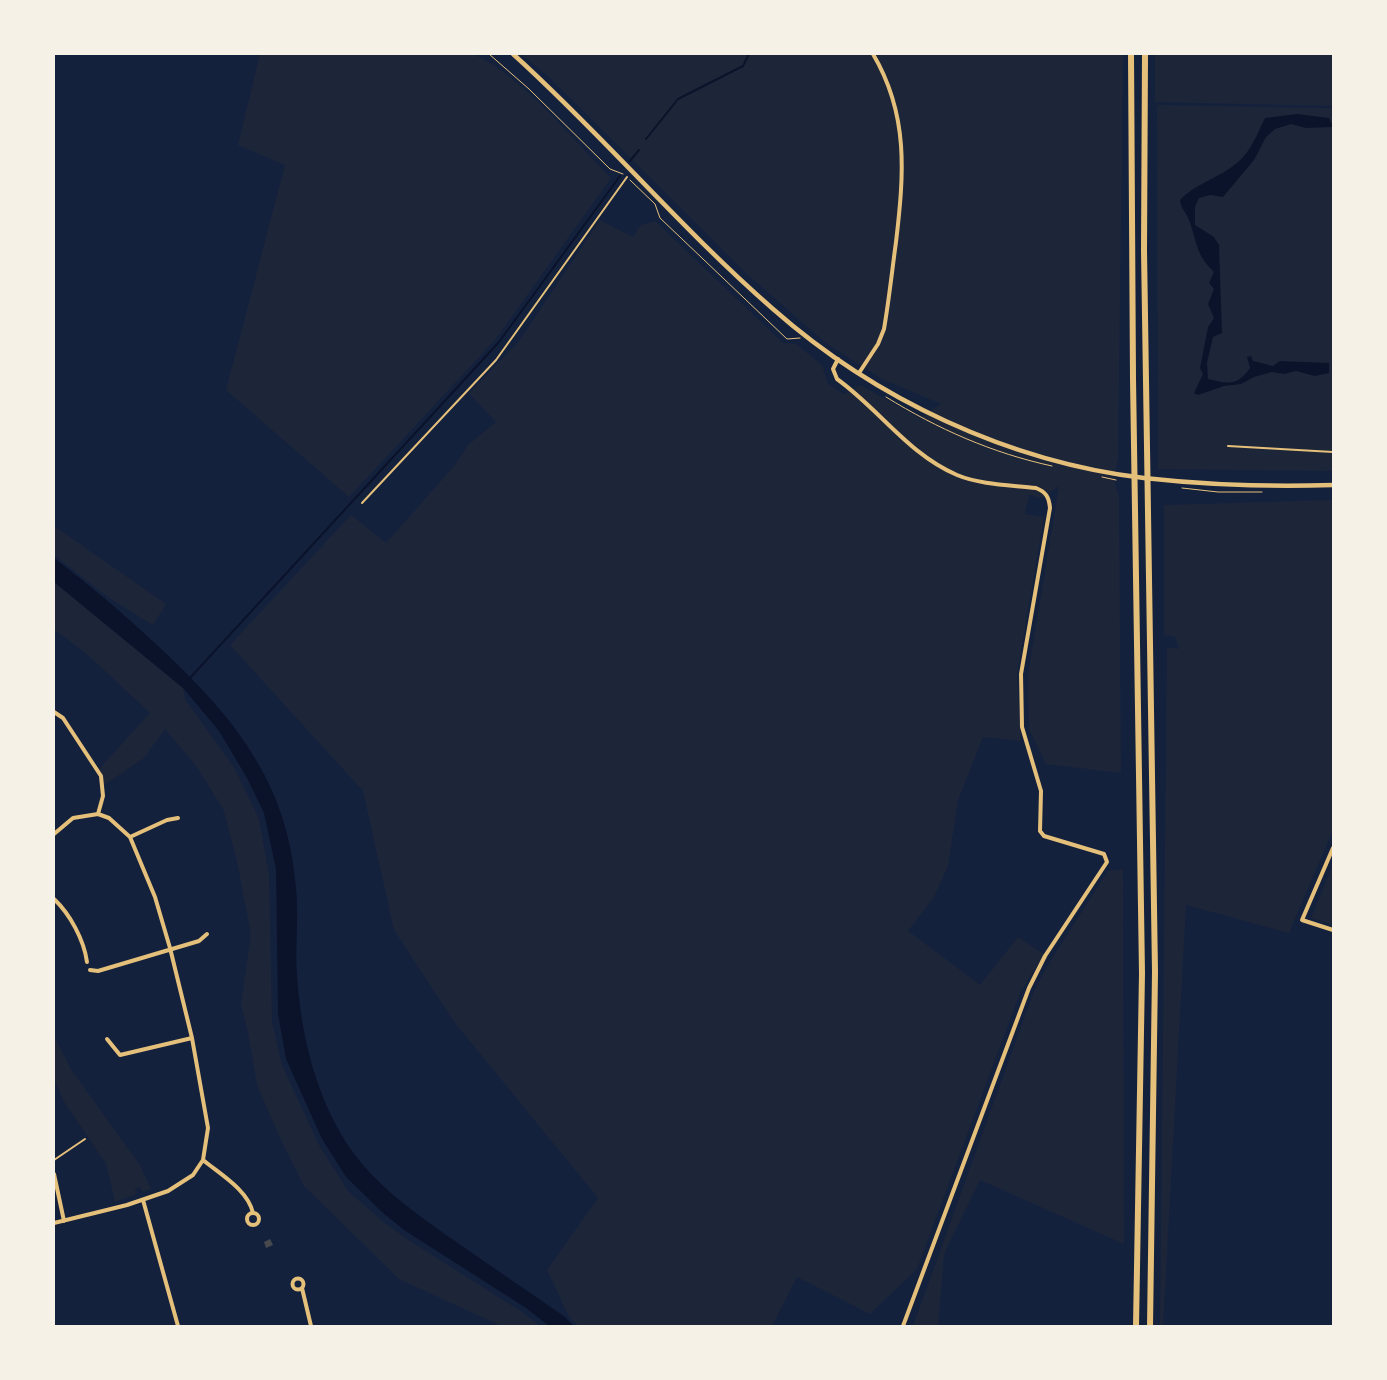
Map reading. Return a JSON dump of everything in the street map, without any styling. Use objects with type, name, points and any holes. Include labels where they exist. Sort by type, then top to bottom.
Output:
[{"type":"highway","points":[[1131,54],[1133,370],[1142,973],[1136,1326]]},
{"type":"highway","points":[[1145,56],[1144,250],[1155,972],[1150,1326]]},
{"type":"street","points":[[513,54],[758,296],[788,322],[838,359],[909,403],[971,432],[1028,452],[1117,474],[1168,480],[1271,486],[1333,485]]},
{"type":"street","points":[[859,373],[884,329],[902,185],[902,144],[896,106],[882,68],[873,54]]},
{"type":"street","points":[[838,359],[833,369],[837,379],[918,452],[935,464],[958,476],[977,481],[1036,488],[1044,491],[1049,498],[1050,508],[1021,674],[1022,727],[1041,791],[1040,831],[1044,836],[1104,854],[1107,862],[1045,956],[1029,988],[903,1326]]},
{"type":"street","points":[[54,712],[63,718],[100,776],[103,796],[98,814]]},
{"type":"street","points":[[54,834],[73,818],[98,814],[109,818],[130,837],[155,897],[170,948],[192,1038],[208,1128],[203,1160],[192,1174],[168,1191],[144,1200],[54,1223]]},
{"type":"street","points":[[130,837],[167,820],[178,818]]},
{"type":"street","points":[[1333,848],[1302,920],[1333,930]]},
{"type":"street","points":[[54,899],[65,910],[86,951],[87,962]]},
{"type":"street","points":[[90,970],[98,971],[170,948],[199,941],[207,934]]},
{"type":"street","points":[[108,1039],[120,1055],[192,1038]]},
{"type":"street","points":[[203,1160],[235,1186],[251,1206],[253,1213]]},
{"type":"street","points":[[54,1174],[64,1221]]},
{"type":"street","points":[[144,1200],[178,1326]]},
{"type":"street","points":[[302,1288],[310,1326]]},
{"type":"lane","points":[[362,503],[496,360],[627,177]]},
{"type":"lane","points":[[1228,446],[1333,452]]},
{"type":"lane","points":[[54,1160],[85,1139]]},
{"type":"path","points":[[489,54],[529,89],[610,169],[620,171],[627,177],[655,204],[660,218],[787,339],[801,338]]},
{"type":"shaded area","points":[[260,54],[474,54],[493,65],[529,93],[611,178],[495,340],[349,497],[226,390],[285,165],[238,145]]},
{"type":"shaded area","points":[[521,54],[1123,54],[1118,460],[1115,470],[1116,487],[1119,497],[1121,773],[1046,764],[1029,729],[1028,674],[1059,486],[1042,498],[1029,495],[1025,514],[1044,517],[1017,674],[1021,741],[983,737],[958,800],[948,866],[934,897],[908,931],[980,985],[1018,937],[1044,954],[1020,993],[917,1269],[870,1314],[797,1277],[772,1326],[578,1326],[569,1317],[547,1270],[598,1198],[455,1023],[394,930],[363,791],[230,645],[351,515],[386,543],[455,465],[468,445],[496,422],[469,393],[519,341],[600,220],[633,237],[641,225],[655,221],[783,343],[796,344],[822,365],[828,384],[844,394],[860,385],[920,418],[941,404],[882,379],[826,343],[749,276],[549,77]]},
{"type":"shaded area","points":[[1155,54],[1333,54],[1333,106],[1155,102]]},
{"type":"shaded area","points":[[1157,105],[1333,108],[1333,471],[1158,469]]},
{"type":"shaded area","points":[[1297,114],[1329,118],[1333,127],[1306,128],[1291,124],[1275,129],[1266,137],[1254,160],[1223,197],[1210,195],[1199,198],[1195,207],[1195,225],[1214,237],[1219,245],[1222,333],[1213,337],[1207,363],[1208,379],[1221,382],[1237,381],[1250,368],[1247,357],[1251,356],[1253,361],[1273,366],[1280,361],[1329,363],[1329,373],[1315,376],[1296,371],[1284,374],[1272,372],[1254,377],[1241,384],[1224,386],[1198,395],[1194,393],[1203,374],[1200,368],[1208,327],[1214,318],[1208,304],[1214,289],[1209,283],[1214,272],[1200,254],[1180,200],[1187,193],[1237,163],[1250,148],[1265,118]]},
{"type":"shaded area","points":[[1333,500],[1333,830],[1289,933],[1186,905],[1163,1326],[1160,1326],[1167,647],[1179,649],[1175,637],[1164,635],[1164,505]]},
{"type":"shaded area","points":[[54,526],[166,604],[153,625],[109,598],[54,555]]},
{"type":"shaded area","points":[[54,558],[120,611],[210,698],[233,725],[269,783],[282,815],[291,850],[297,899],[297,976],[305,1037],[323,1096],[341,1134],[353,1152],[381,1183],[413,1211],[565,1317],[574,1326],[549,1326],[526,1308],[404,1230],[383,1213],[346,1177],[322,1139],[286,1059],[278,1014],[276,869],[264,813],[247,778],[219,731],[183,688],[54,582]]},
{"type":"shaded area","points":[[54,582],[183,688],[185,699],[235,769],[259,819],[269,875],[272,1022],[282,1065],[319,1145],[348,1191],[382,1221],[413,1243],[522,1312],[540,1326],[501,1326],[399,1279],[304,1186],[279,1136],[257,1085],[241,1004],[251,935],[237,861],[224,811],[197,767],[165,729],[144,758],[104,785],[99,769],[150,713],[88,655],[54,629]]},
{"type":"shaded area","points":[[1333,864],[1333,925],[1311,918]]},
{"type":"shaded area","points":[[1123,869],[1124,1244],[980,1180],[944,1254],[938,1326],[913,1326],[1034,991],[1049,963],[1108,871]]},
{"type":"shaded area","points":[[54,1036],[72,1071],[140,1165],[151,1189],[143,1192],[140,1187],[135,1189],[136,1194],[115,1202],[106,1164],[63,1100],[54,1079]]},
{"type":"building","points":[[270,1239],[273,1245],[266,1248],[264,1242]]},
{"type":"waterway","points":[[646,139],[678,99],[743,66],[749,54]]},
{"type":"waterway","points":[[630,161],[639,150]]},
{"type":"waterway","points":[[189,679],[499,342],[620,176]]}]
